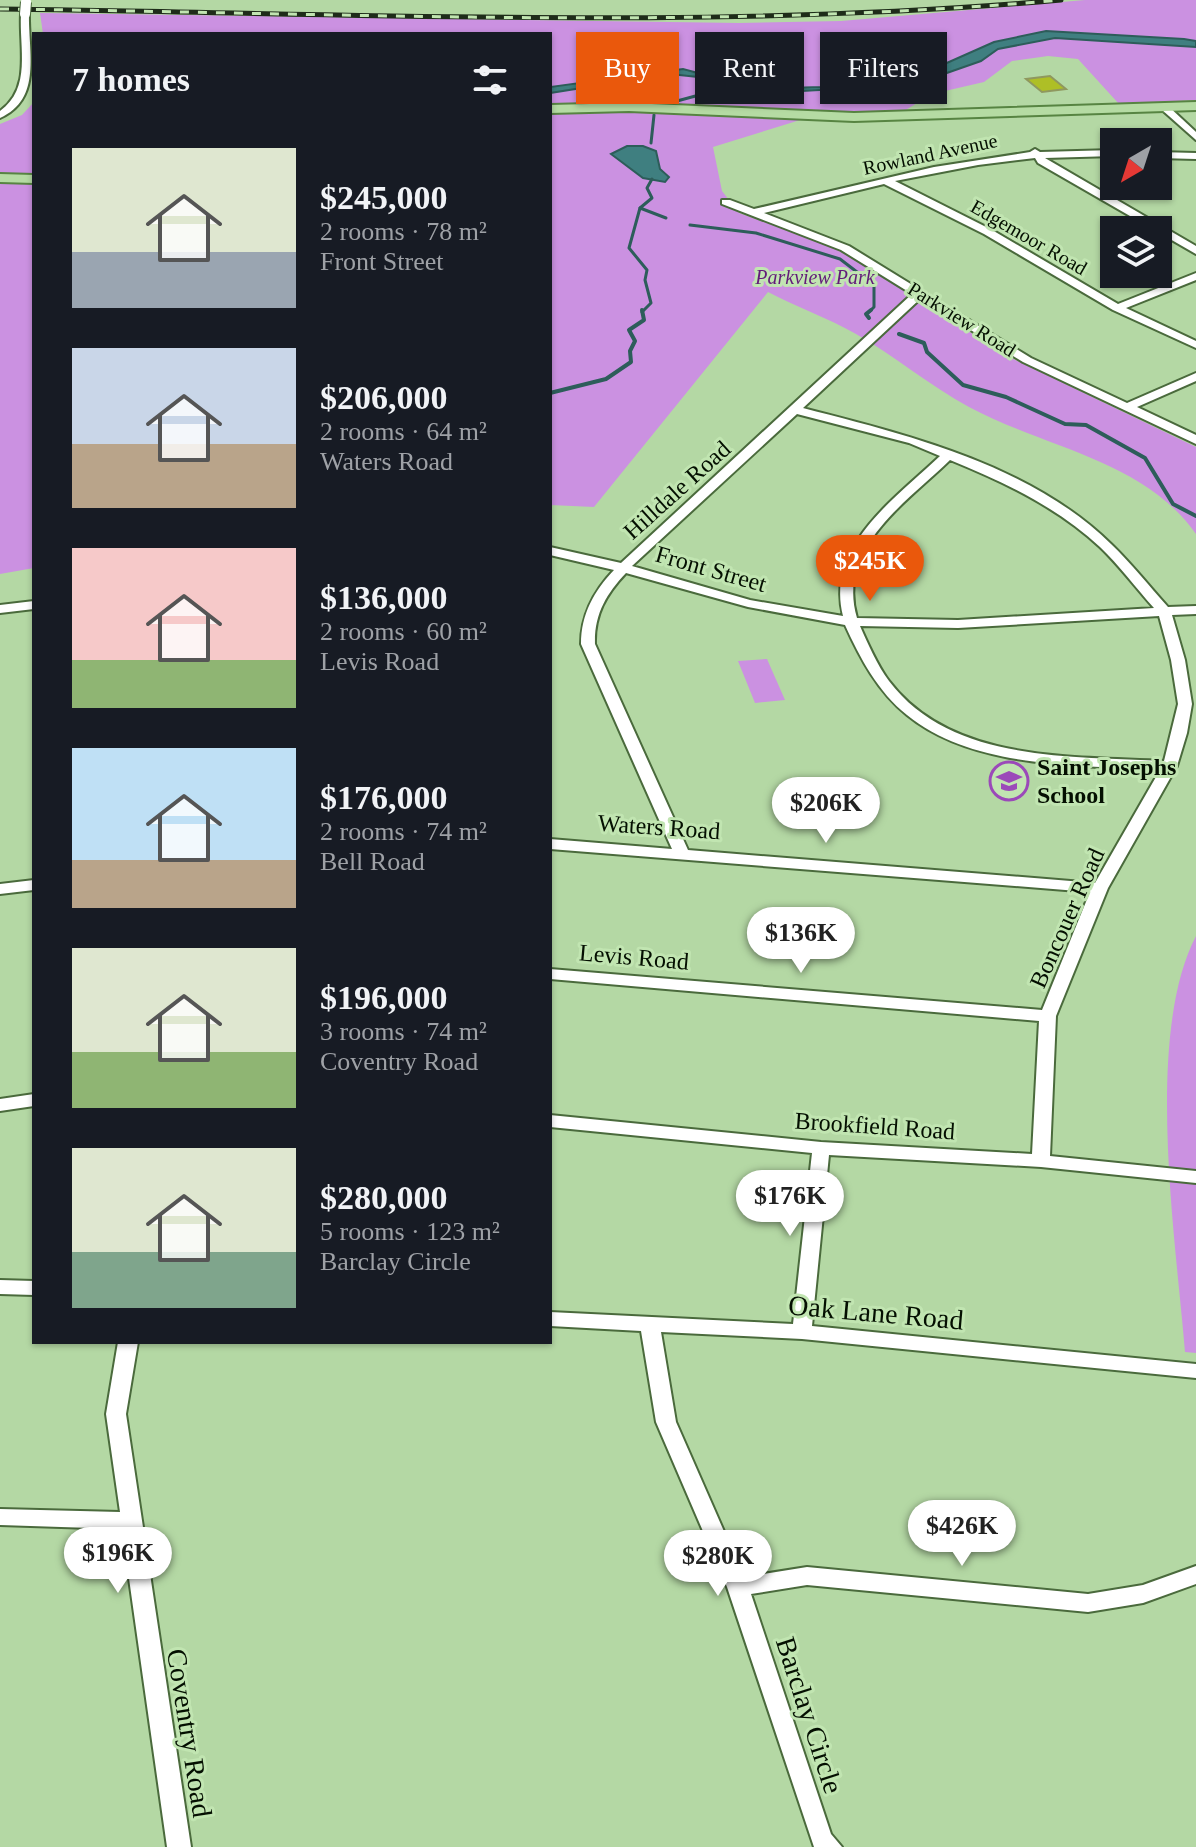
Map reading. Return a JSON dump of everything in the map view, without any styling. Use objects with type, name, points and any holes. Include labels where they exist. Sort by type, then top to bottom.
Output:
[{"type":"main road","points":[[552,109],[629,107],[854,117],[1196,106]]},
{"type":"main road","points":[[0,181],[32,182]]},
{"type":"street","points":[[0,115],[7,111],[26,85],[26,6]]},
{"type":"street","points":[[1164,107],[1196,137]]},
{"type":"street","points":[[1035,152],[1042,161],[1196,251]]},
{"type":"street","name":"Rowland Avenue","points":[[756,212],[983,159],[1035,152],[1100,153]]},
{"type":"street","points":[[1172,155],[1196,156]]},
{"type":"street","name":"Edgemoor Road","points":[[887,181],[988,232],[1117,308],[1196,345]]},
{"type":"street","name":"Parkview Road","points":[[726,202],[845,248],[920,293],[951,317],[1027,360],[1196,440]]},
{"type":"street","points":[[1117,308],[1196,276]]},
{"type":"street","name":"Hilldale Road","points":[[681,852],[588,644],[586,629],[593,605],[624,567],[920,293]]},
{"type":"street","points":[[1128,407],[1196,377]]},
{"type":"street","name":"Boncouer Road","points":[[797,410],[950,453],[1010,480],[1076,522],[1125,564],[1164,611],[1178,660],[1185,704],[1170,766],[1100,888],[1048,1016],[1041,1161]]},
{"type":"street","points":[[950,453],[857,551],[846,583],[848,621],[886,685],[913,712],[960,737],[991,749],[1034,756],[1170,766]]},
{"type":"street","name":"Front Street","points":[[552,551],[624,567],[727,599],[848,621],[959,625],[1196,610]]},
{"type":"street","points":[[0,609],[32,605]]},
{"type":"street","name":"Waters Road","points":[[552,844],[681,852],[1100,888]]},
{"type":"street","points":[[0,889],[32,885]]},
{"type":"street","name":"Levis Road","points":[[552,974],[1048,1016]]},
{"type":"street","points":[[0,1105],[32,1100]]},
{"type":"street","name":"Brookfield Road","points":[[552,1118],[821,1148],[1041,1161],[1196,1177]]},
{"type":"street","points":[[802,1332],[821,1148]]},
{"type":"street","points":[[0,1287],[32,1288]]},
{"type":"street","name":"Oak Lane Road","points":[[552,1319],[802,1332],[1196,1371]]},
{"type":"street","name":"Barclay Circle","points":[[650,1325],[666,1422],[738,1587],[822,1840],[830,1847]]},
{"type":"street","name":"Coventry Road","points":[[128,1344],[116,1414],[179,1847]]},
{"type":"street","points":[[0,1517],[130,1521]]},
{"type":"street","points":[[738,1587],[807,1576],[1088,1603],[1125,1601],[1152,1594],[1196,1575]]},
{"type":"green space","name":"Parkview Park","points":[[1085,0],[1196,0],[1196,100],[1119,104],[1078,59],[1048,56],[1012,61],[984,82],[947,91],[947,32],[820,32],[820,104],[916,104],[904,111],[826,112],[713,147],[722,191],[739,213],[826,244],[886,277],[1003,354],[1196,447],[1196,534],[1174,509],[1121,472],[969,407],[856,334],[768,292],[594,507],[552,505],[552,32],[43,32],[40,13],[739,23],[841,21]]},
{"type":"green space","points":[[32,104],[32,568],[0,574],[0,124],[22,115]]},
{"type":"green space","points":[[767,659],[785,700],[755,703],[738,661]]},
{"type":"green space","points":[[1196,936],[1196,1353],[1185,1352],[1171,1198],[1167,1082],[1171,1027],[1180,978]]},
{"type":"water","points":[[1046,31],[1196,41],[1196,47],[1055,38],[998,49],[981,61],[947,73],[947,63],[994,42]]},
{"type":"water","points":[[679,70],[695,72],[695,77],[679,75]]},
{"type":"water","points":[[576,83],[576,89],[552,93],[552,87]]},
{"type":"water","points":[[820,87],[820,90],[804,91],[804,88]]},
{"type":"water","points":[[627,146],[643,146],[656,151],[660,169],[669,177],[665,182],[643,178],[611,154]]},
{"type":"building","points":[[1050,76],[1066,89],[1042,92],[1026,79]]},
{"type":"waterway","points":[[679,100],[695,96]]},
{"type":"waterway","points":[[651,143],[654,115]]},
{"type":"waterway","points":[[640,208],[652,198],[647,188],[652,179]]},
{"type":"waterway","points":[[640,208],[666,218]]},
{"type":"waterway","points":[[640,208],[629,248],[647,270],[645,280],[651,303],[642,312]]},
{"type":"waterway","points":[[690,225],[756,233],[840,259],[874,285],[874,307],[871,310]]},
{"type":"waterway","points":[[869,318],[866,314],[871,310]]},
{"type":"waterway","points":[[552,392],[606,379],[631,362],[630,351],[635,341],[629,330],[644,320],[642,312]]},
{"type":"waterway","points":[[899,334],[924,343],[927,352],[963,385],[1006,397],[1065,424],[1086,425],[1145,458],[1173,504],[1196,516]]},
{"type":"railway","points":[[0,9],[664,18],[797,15],[1061,0]]},
{"type":"place","name":"Saint Josephs School","points":[[1009,781]]}]
